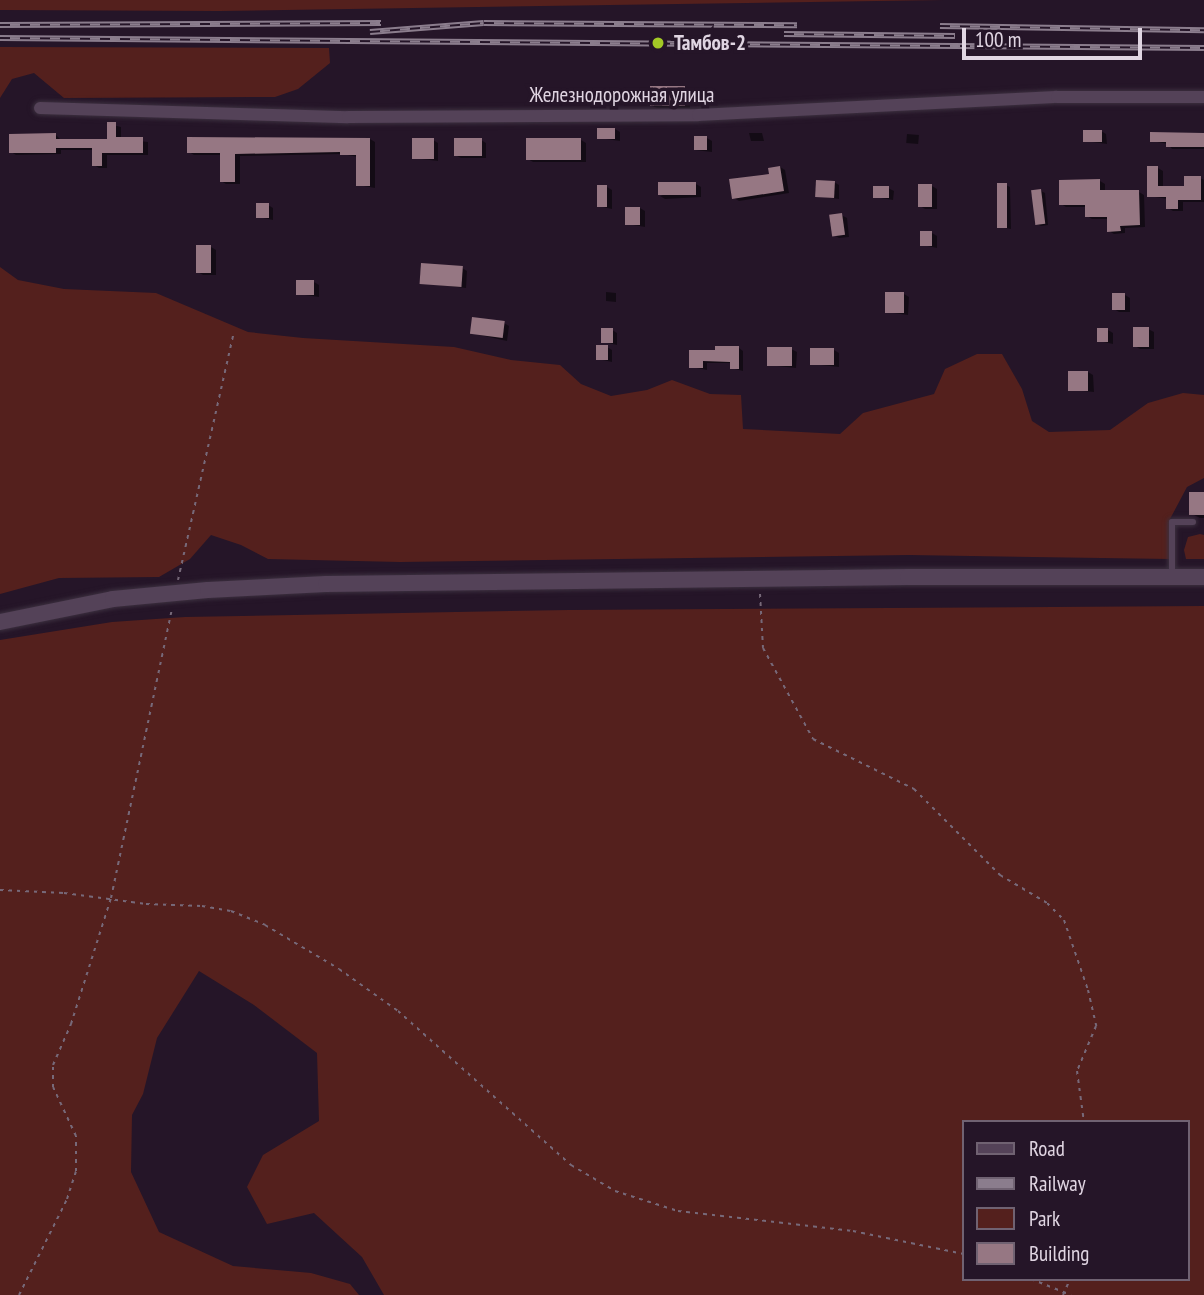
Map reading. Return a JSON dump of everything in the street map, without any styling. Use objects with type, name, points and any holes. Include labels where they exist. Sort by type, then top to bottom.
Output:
[{"type":"main road","points":[[0,622],[80,605],[175,592],[326,584],[908,577],[1204,577]]},
{"type":"street","name":"Железнодорожная улица","points":[[40,108],[348,117],[698,115],[1057,97],[1204,97]]},
{"type":"lane","points":[[1172,577],[1172,522],[1193,522]]},
{"type":"path","points":[[19,1295],[67,1199],[76,1171],[76,1136],[53,1087],[53,1065],[71,1024],[111,898],[175,592],[234,331]]},
{"type":"path","points":[[759,579],[763,648],[813,739],[914,789],[1000,874],[1047,903],[1064,920],[1088,990],[1096,1026],[1077,1071],[1084,1120]]},
{"type":"path","points":[[0,890],[231,911],[275,932],[339,969],[398,1011],[571,1165],[615,1191],[678,1211],[853,1231],[962,1254]]},
{"type":"path","points":[[1035,1281],[1071,1295]]},
{"type":"green space","points":[[0,0],[944,0],[219,11],[0,10]]},
{"type":"green space","points":[[0,47],[329,48],[330,63],[298,89],[275,97],[64,98],[34,73],[12,79],[0,98]]},
{"type":"green space","points":[[0,267],[18,280],[64,289],[156,293],[248,332],[454,347],[511,360],[560,365],[581,384],[611,396],[647,390],[672,380],[710,394],[741,395],[743,429],[840,434],[863,413],[934,394],[945,369],[977,354],[1002,354],[1022,389],[1032,421],[1049,432],[1110,430],[1148,403],[1183,393],[1204,395],[1204,478],[1187,487],[1170,519],[1170,559],[909,555],[400,562],[268,559],[241,545],[211,535],[190,559],[159,577],[59,578],[0,594]]},
{"type":"green space","points":[[1204,535],[1204,559],[1186,559],[1184,550],[1188,537]]},
{"type":"green space","points":[[1204,606],[1204,1295],[384,1295],[362,1257],[314,1213],[267,1224],[247,1187],[263,1155],[319,1121],[317,1053],[254,1005],[199,971],[157,1038],[143,1094],[132,1115],[131,1172],[159,1232],[233,1266],[311,1273],[350,1284],[359,1295],[0,1295],[0,640],[112,622],[185,617],[569,610]]},
{"type":"building","points":[[650,86],[685,86],[685,106],[650,106]]},
{"type":"building","points":[[107,122],[116,122],[116,137],[143,137],[143,153],[102,153],[102,166],[92,166],[92,148],[56,148],[56,153],[9,153],[9,134],[56,133],[56,139],[107,139]]},
{"type":"building","points":[[597,128],[615,128],[615,139],[597,139]]},
{"type":"building","points":[[1083,130],[1102,130],[1102,142],[1083,142]]},
{"type":"building","points":[[1150,132],[1204,133],[1204,147],[1166,147],[1166,142],[1150,142]]},
{"type":"building","points":[[694,136],[707,136],[707,150],[694,150]]},
{"type":"building","points":[[187,137],[370,138],[370,186],[356,186],[356,155],[340,155],[340,152],[235,154],[235,182],[220,182],[220,153],[187,153]]},
{"type":"building","points":[[412,138],[434,138],[434,159],[412,159]]},
{"type":"building","points":[[454,138],[482,138],[482,156],[454,156]]},
{"type":"building","points":[[526,138],[581,138],[581,160],[526,160]]},
{"type":"building","points":[[780,166],[784,191],[732,199],[729,179],[769,174],[768,168]]},
{"type":"building","points":[[1147,166],[1158,166],[1158,186],[1184,186],[1184,176],[1201,176],[1201,200],[1178,200],[1178,209],[1166,209],[1166,197],[1147,197]]},
{"type":"building","points":[[1100,179],[1100,190],[1139,190],[1140,225],[1120,226],[1121,231],[1107,232],[1107,217],[1085,217],[1085,205],[1059,205],[1059,180]]},
{"type":"building","points":[[816,180],[835,181],[834,198],[815,197]]},
{"type":"building","points":[[658,182],[696,182],[696,195],[658,195]]},
{"type":"building","points":[[997,183],[1007,183],[1007,228],[997,228]]},
{"type":"building","points":[[918,184],[932,184],[932,207],[918,207]]},
{"type":"building","points":[[597,185],[607,185],[607,207],[597,207]]},
{"type":"building","points":[[873,186],[889,186],[889,198],[873,198]]},
{"type":"building","points":[[1041,189],[1045,224],[1035,225],[1031,190]]},
{"type":"building","points":[[256,203],[269,203],[269,218],[256,218]]},
{"type":"building","points":[[625,207],[640,207],[640,225],[625,225]]},
{"type":"building","points":[[842,213],[845,235],[832,237],[829,215]]},
{"type":"building","points":[[920,231],[932,231],[932,246],[920,246]]},
{"type":"building","points":[[196,245],[211,245],[211,273],[196,273]]},
{"type":"building","points":[[421,263],[463,266],[461,287],[420,284]]},
{"type":"building","points":[[296,280],[314,280],[314,295],[296,295]]},
{"type":"building","points":[[885,292],[904,292],[904,313],[885,313]]},
{"type":"building","points":[[1112,293],[1125,293],[1125,310],[1112,310]]},
{"type":"building","points":[[472,317],[505,321],[503,338],[470,334]]},
{"type":"building","points":[[1133,327],[1149,327],[1149,347],[1133,347]]},
{"type":"building","points":[[601,328],[613,328],[613,343],[601,343]]},
{"type":"building","points":[[1097,328],[1108,328],[1108,342],[1097,342]]},
{"type":"building","points":[[596,345],[608,345],[608,360],[596,360]]},
{"type":"building","points":[[715,346],[739,346],[739,369],[730,369],[730,362],[703,361],[703,368],[689,368],[689,350],[715,350]]},
{"type":"building","points":[[767,347],[792,347],[792,366],[767,366]]},
{"type":"building","points":[[810,348],[834,348],[834,365],[810,365]]},
{"type":"building","points":[[1068,371],[1088,371],[1088,391],[1068,391]]},
{"type":"building","points":[[1189,492],[1204,492],[1204,515],[1189,515]]},
{"type":"railway","points":[[0,25],[381,23]]},
{"type":"railway","points":[[370,32],[484,23],[797,25]]},
{"type":"railway","points":[[940,26],[1204,30]]},
{"type":"railway","points":[[784,34],[955,36]]},
{"type":"railway","points":[[0,38],[1204,48]]},
{"type":"place","name":"Тамбов-2","points":[[658,43]]}]
